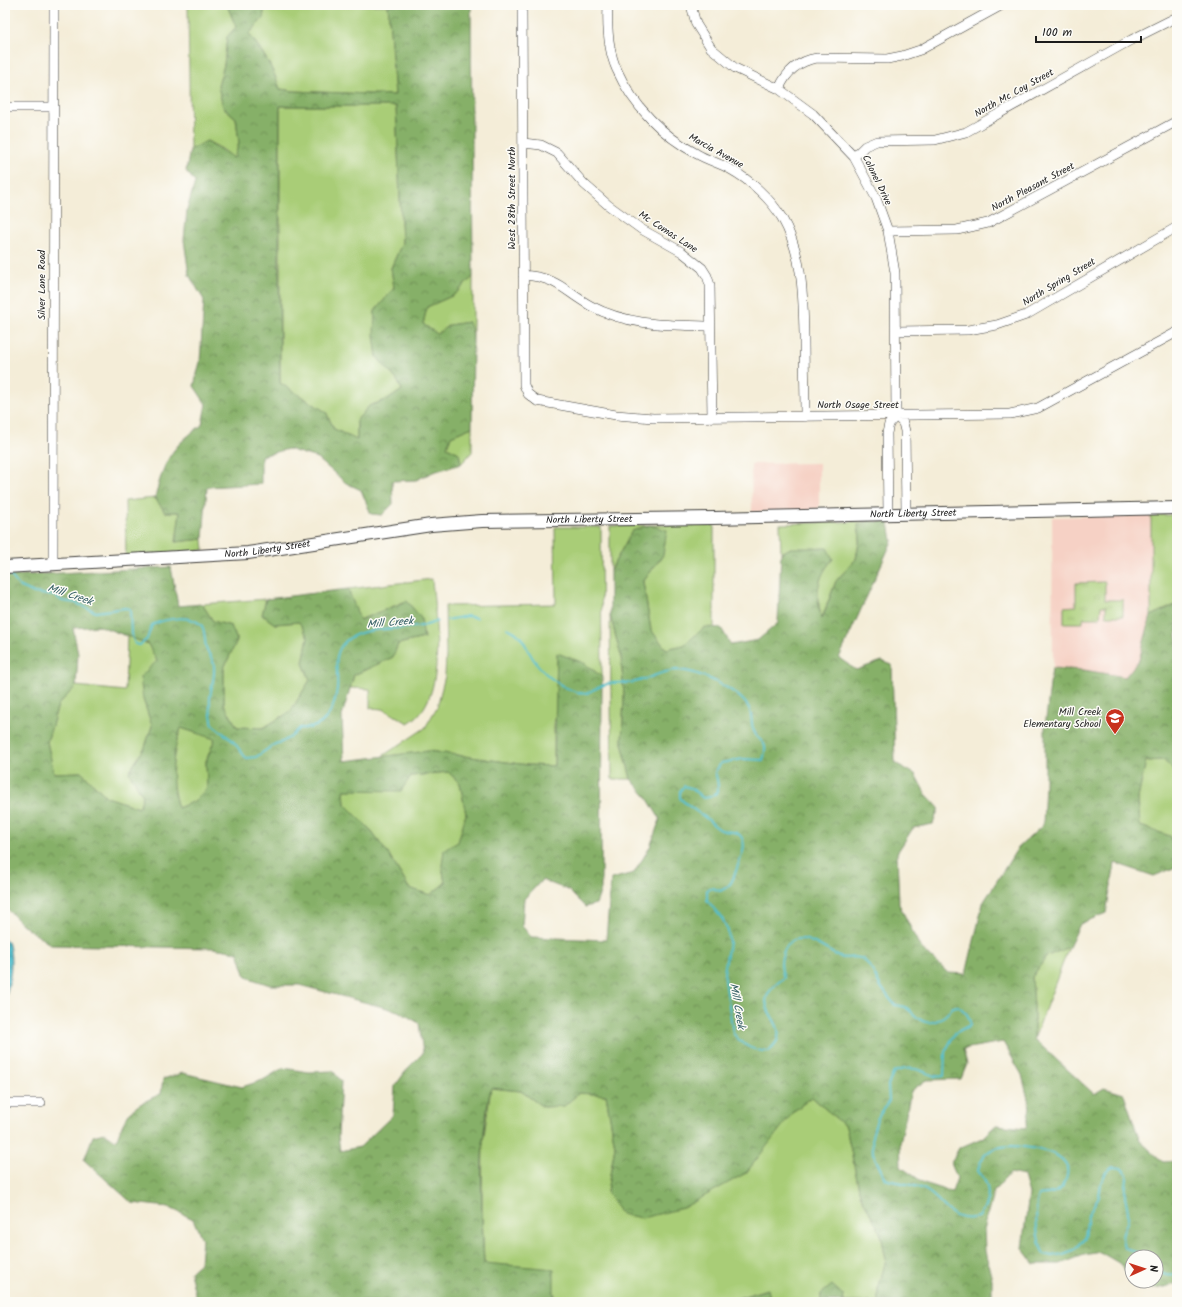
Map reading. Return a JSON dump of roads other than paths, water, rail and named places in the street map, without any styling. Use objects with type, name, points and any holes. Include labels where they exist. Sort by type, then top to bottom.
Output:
[{"type":"main road","name":"North Liberty Street","points":[[5,567],[248,553],[430,525],[482,521],[713,518],[1177,508]]},
{"type":"street","name":"Silver Lane Road","points":[[53,564],[54,5]]},
{"type":"street","name":"West 28th Street North","points":[[522,5],[524,385],[526,390]]},
{"type":"street","name":"Marcia Avenue","points":[[608,5],[610,45],[615,64],[632,97],[652,121],[673,139],[697,154],[730,169],[754,186],[774,207],[790,235],[798,257],[802,281],[805,417]]},
{"type":"street","name":"Colonel Drive","points":[[691,5],[696,24],[703,36],[724,60],[735,68],[779,89],[813,114],[854,157],[876,198],[888,231],[895,273],[896,416],[889,424],[887,433],[888,514]]},
{"type":"street","points":[[779,89],[787,73],[798,64],[807,60],[817,58],[887,59],[902,56],[920,50],[1002,5]]},
{"type":"street","name":"North Mc Coy Street","points":[[854,157],[865,146],[877,141],[935,140],[966,132],[1131,40],[1177,17]]},
{"type":"street","points":[[5,107],[54,107]]},
{"type":"street","name":"North Pleasant Street","points":[[888,231],[957,230],[988,223],[1177,121]]},
{"type":"street","name":"Mc Comas Lane","points":[[522,143],[541,145],[557,153],[584,184],[608,205],[641,229],[682,252],[702,268],[710,285],[712,418]]},
{"type":"street","name":"North Spring Street","points":[[896,331],[968,330],[998,325],[1026,315],[1177,227]]},
{"type":"street","points":[[523,276],[540,277],[554,281],[591,306],[620,318],[664,325],[710,326]]},
{"type":"street","name":"North Osage Street","points":[[526,390],[532,398],[537,401],[616,415],[653,418],[1010,414],[1038,408],[1177,332]]},
{"type":"street","points":[[896,416],[903,423],[906,431],[906,513]]},
{"type":"street","points":[[5,1103],[42,1103]]},
{"type":"water","points":[[5,940],[8,941],[10,948],[11,964],[10,978],[5,1001]]},
{"type":"waterway","name":"Mill Creek","points":[[7,571],[19,586],[34,593],[55,596],[62,601],[76,603],[96,612],[125,608],[130,609],[131,634],[135,644],[140,645],[147,639],[152,625],[157,623],[178,618],[185,618],[197,622],[202,626],[205,635],[206,647],[214,665],[214,675],[210,694],[210,712],[213,725],[233,741],[246,758],[256,757],[275,744],[292,736],[300,728],[316,726],[327,718],[331,712],[336,697],[337,656],[342,645],[350,637],[373,630],[413,627],[426,625],[437,621]]},
{"type":"waterway","name":"Mill Creek","points":[[447,620],[467,616],[477,618]]},
{"type":"waterway","name":"Mill Creek","points":[[507,628],[521,637],[534,660],[544,672],[571,690],[586,694],[606,684],[632,683],[676,670],[695,673],[716,682],[736,694],[749,708],[755,734],[764,744],[765,753],[763,760],[743,759],[721,763],[715,772],[718,790],[709,797],[703,798],[691,788],[684,786],[680,791],[680,798],[686,804],[719,829],[738,833],[742,838],[744,845],[730,884],[720,891],[713,888],[707,890],[707,900],[723,920],[728,931],[729,942],[724,973],[733,1033],[740,1041],[753,1049],[764,1051],[769,1051],[777,1041],[777,1025],[766,1004],[767,997],[772,988],[784,978],[781,967],[782,956],[790,942],[796,939],[811,941],[843,958],[861,958],[867,963],[883,990],[895,1005],[908,1009],[923,1021],[933,1022],[942,1018],[953,1007],[958,1006],[967,1014],[970,1025],[955,1033],[945,1052],[944,1076],[934,1076],[916,1069],[903,1069],[894,1072],[888,1085],[889,1101],[877,1119],[872,1136],[873,1153],[885,1179],[922,1188],[934,1196],[949,1212],[961,1218],[979,1217],[983,1211],[988,1194],[986,1183],[978,1171],[985,1155],[991,1150],[1006,1146],[1014,1146],[1037,1149],[1058,1156],[1066,1165],[1066,1181],[1059,1190],[1053,1193],[1039,1195],[1036,1216],[1041,1248],[1044,1254],[1052,1256],[1074,1250],[1085,1237],[1088,1215],[1099,1196],[1101,1183],[1106,1172],[1113,1167],[1121,1168],[1127,1174],[1125,1194],[1128,1215],[1122,1237],[1124,1247],[1128,1249]]},
{"type":"waterway","name":"Mill Creek","points":[[1164,1274],[1169,1276],[1177,1274]]},
{"type":"place","name":"Mill Creek Elementary School","points":[[1115,735]]}]
